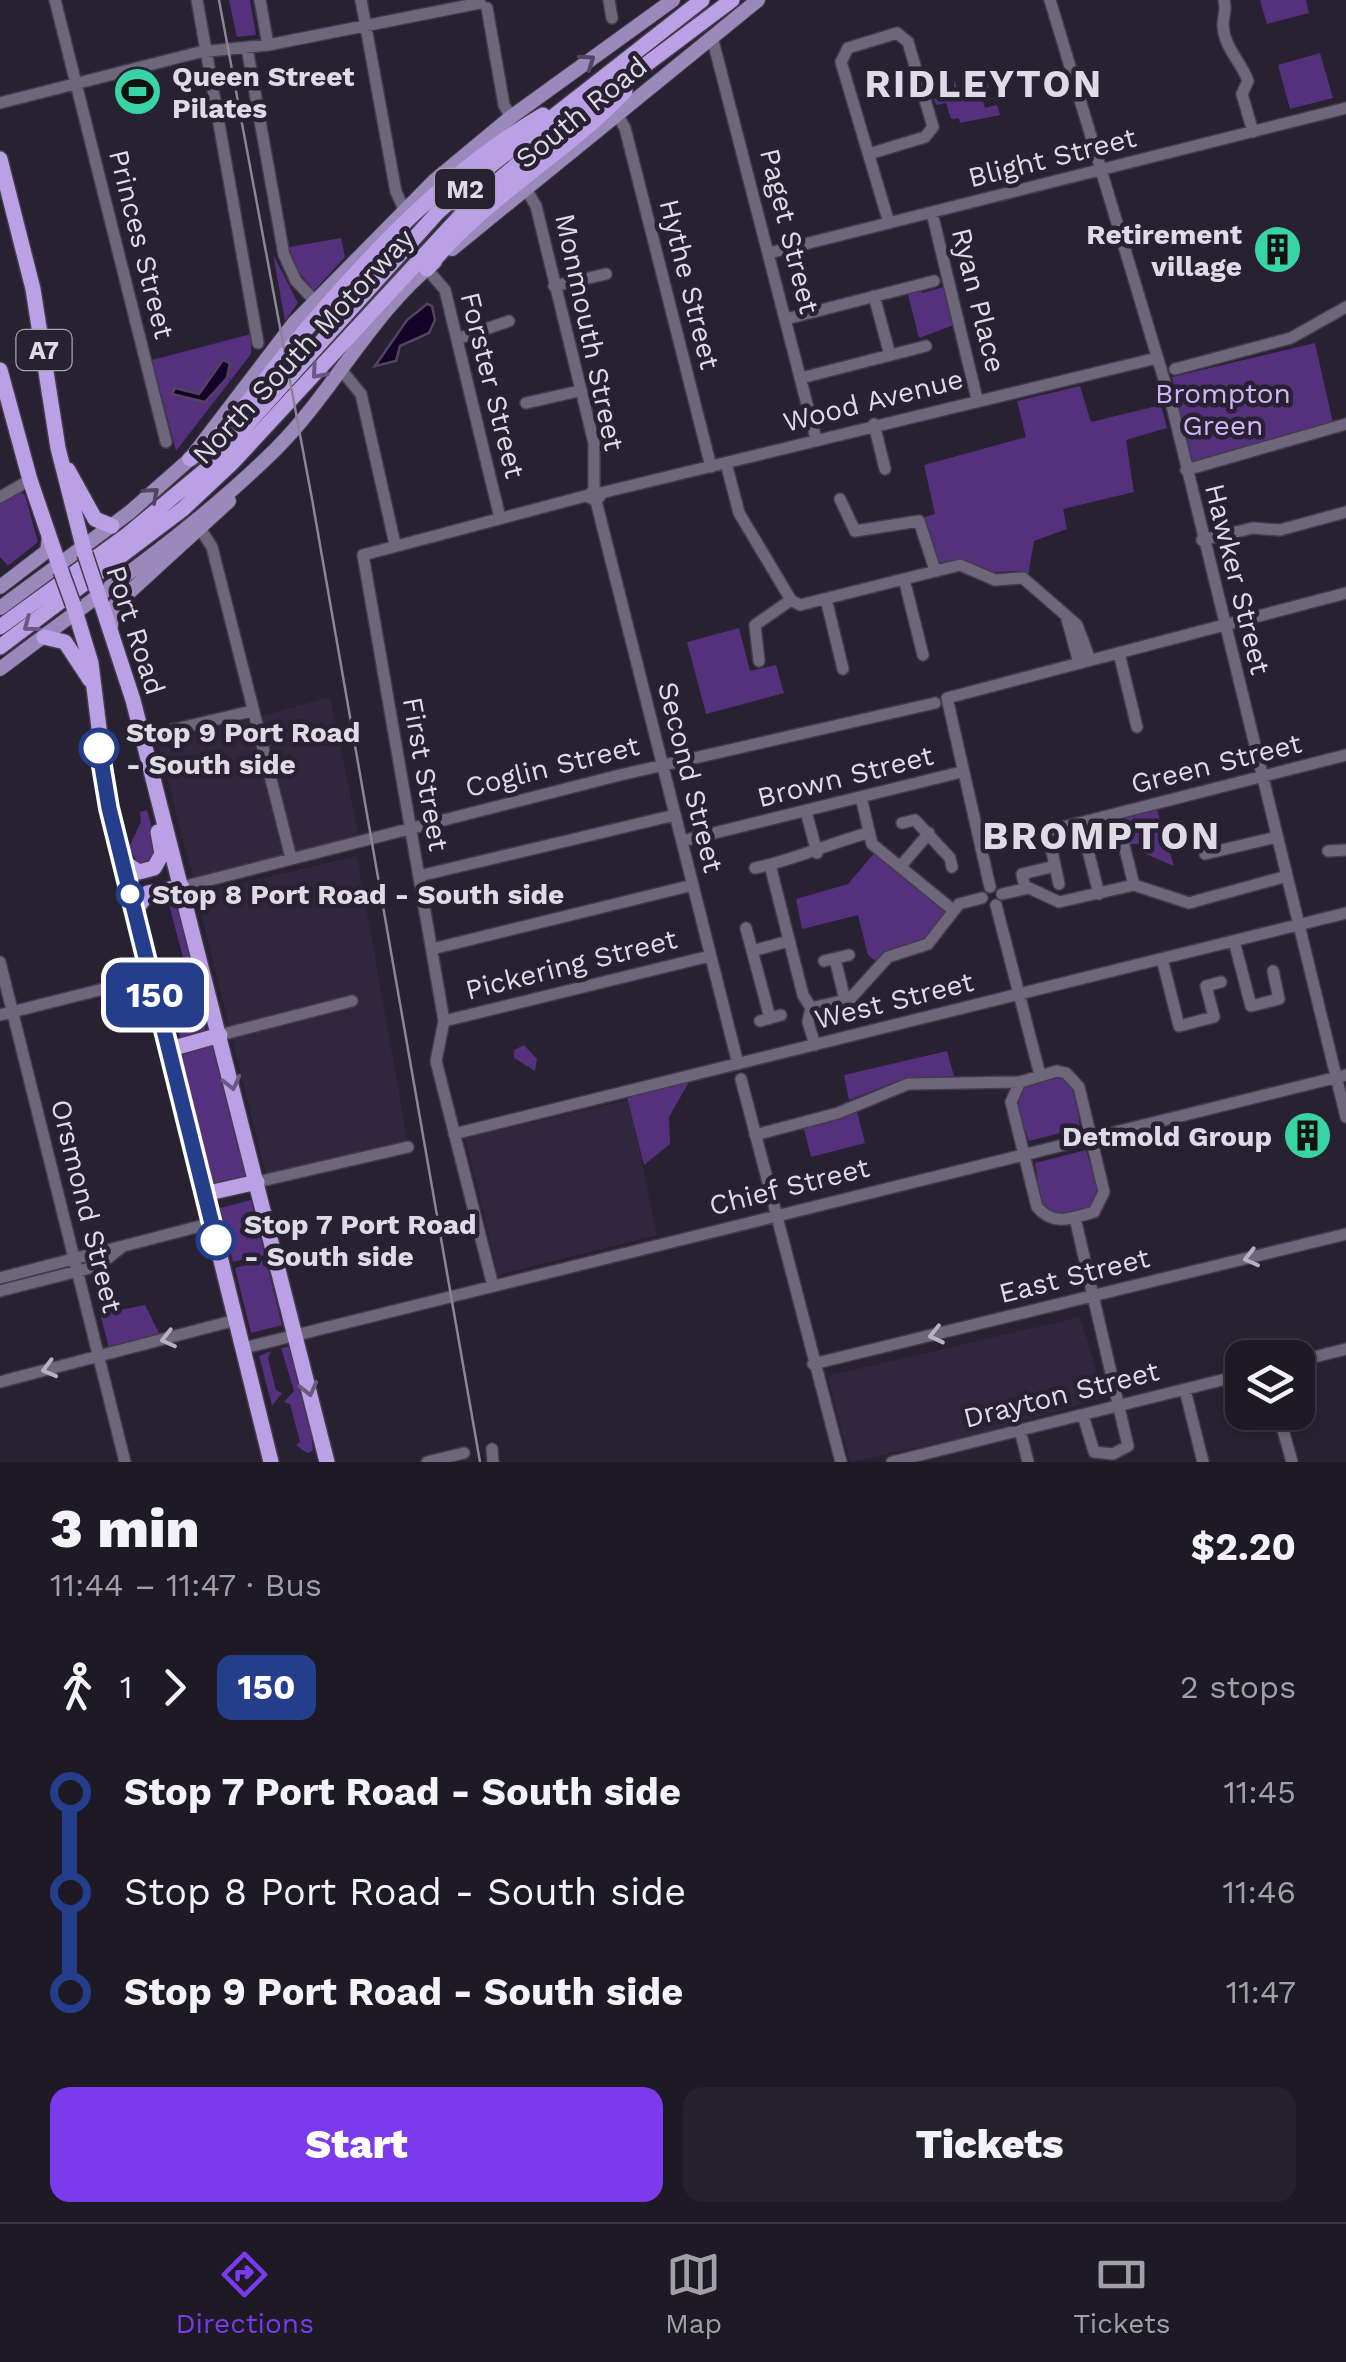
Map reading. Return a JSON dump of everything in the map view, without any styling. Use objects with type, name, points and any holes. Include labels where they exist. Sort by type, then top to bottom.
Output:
[{"type":"highway","name":"North South Motorway","points":[[0,628],[127,535],[210,467],[413,237],[490,166],[702,0]]},
{"type":"highway","name":"North South Motorway","points":[[0,648],[183,509],[266,430],[474,200],[732,0]]},
{"type":"highway","points":[[427,269],[448,243],[510,186],[600,117],[652,62]]},
{"type":"highway","points":[[190,458],[226,427],[347,283],[446,183],[508,135],[588,88]]},
{"type":"highway","name":"Port Road","points":[[0,159],[41,329],[58,448],[84,551],[112,630],[182,886],[327,1462]]},
{"type":"highway","name":"Port Road","points":[[0,370],[30,480],[75,609],[94,688],[100,761],[122,861],[271,1462]]},
{"type":"highway","points":[[58,448],[88,510],[100,524],[112,526]]},
{"type":"highway","points":[[44,637],[57,637],[67,644],[94,688]]},
{"type":"highway","points":[[122,861],[140,872],[153,869],[161,856],[148,793],[148,760]]},
{"type":"highway","points":[[135,911],[148,893],[182,886]]},
{"type":"highway","points":[[168,1050],[220,1035]]},
{"type":"highway","points":[[204,1194],[257,1182]]},
{"type":"main road","name":"South Road","points":[[0,608],[84,551],[190,458],[252,374],[315,301],[404,209],[511,117],[672,0]]},
{"type":"main road","name":"South Road","points":[[0,668],[247,476],[303,420],[427,269],[758,0]]},
{"type":"main road","points":[[112,630],[112,607],[201,530],[247,476]]},
{"type":"main road","points":[[0,588],[47,551],[49,535]]},
{"type":"street","name":"Princes Street","points":[[55,0],[166,442]]},
{"type":"street","points":[[197,0],[258,343]]},
{"type":"street","points":[[260,0],[268,45]]},
{"type":"street","points":[[362,0],[396,192],[404,209]]},
{"type":"street","points":[[609,0],[612,18]]},
{"type":"street","name":"Hawker Street","points":[[1050,0],[1157,358],[1298,925],[1341,1076],[1346,1116]]},
{"type":"street","points":[[1224,0],[1227,11],[1222,23],[1232,56],[1242,64],[1248,81],[1242,94],[1252,132]]},
{"type":"street","points":[[0,103],[206,52],[268,45],[485,3],[504,105],[511,117]]},
{"type":"street","points":[[869,154],[925,136],[933,127],[908,42],[897,33],[842,53],[841,62],[889,224]]},
{"type":"street","name":"Paget Street","points":[[712,36],[816,439]]},
{"type":"street","points":[[246,48],[284,255],[296,281],[315,301]]},
{"type":"street","name":"Blight Street","points":[[769,253],[1346,108]]},
{"type":"street","name":"Hythe Street","points":[[617,114],[625,128],[710,467]]},
{"type":"street","name":"Monmouth Street","points":[[526,190],[536,206],[594,443],[595,494]]},
{"type":"street","name":"Ryan Place","points":[[932,213],[977,399]]},
{"type":"street","name":"Forster Street","points":[[427,269],[445,290],[500,518]]},
{"type":"street","points":[[554,286],[606,274]]},
{"type":"street","points":[[786,319],[934,282]]},
{"type":"street","points":[[874,296],[890,354]]},
{"type":"street","points":[[1175,369],[1310,331],[1331,312],[1346,307]]},
{"type":"street","points":[[457,339],[509,321]]},
{"type":"street","points":[[801,378],[926,346]]},
{"type":"street","name":"Wood Avenue","points":[[362,563],[369,551],[395,544],[1157,358]]},
{"type":"street","points":[[343,372],[354,383],[364,405],[395,544]]},
{"type":"street","points":[[526,403],[579,391]]},
{"type":"street","points":[[874,424],[885,469]]},
{"type":"street","points":[[1186,470],[1346,424]]},
{"type":"street","points":[[726,463],[738,513],[791,600],[800,605],[960,565],[994,580],[1023,578],[1081,631],[1084,662]]},
{"type":"street","points":[[0,497],[30,480]]},
{"type":"street","name":"Second Street","points":[[595,494],[738,1064]]},
{"type":"street","points":[[840,499],[855,531],[919,521],[936,570]]},
{"type":"street","points":[[1202,540],[1253,528],[1280,530],[1346,512]]},
{"type":"street","points":[[201,530],[212,548],[290,858]]},
{"type":"street","name":"First Street","points":[[362,563],[444,1020],[436,1061],[493,1286]]},
{"type":"street","points":[[904,579],[923,655]]},
{"type":"street","points":[[1287,876],[1188,903],[1134,886],[1059,902],[1025,888],[987,905],[982,848],[946,702],[953,696],[1346,593]]},
{"type":"street","points":[[826,599],[843,669]]},
{"type":"street","points":[[759,661],[755,626],[791,600]]},
{"type":"street","points":[[1119,653],[1137,727]]},
{"type":"street","name":"Coglin Street","points":[[182,886],[663,764],[936,703]]},
{"type":"street","points":[[142,736],[252,711]]},
{"type":"street","name":"Green Street","points":[[982,848],[1346,755]]},
{"type":"street","name":"Brown Street","points":[[682,841],[962,772]]},
{"type":"street","points":[[860,797],[872,844],[953,910]]},
{"type":"street","points":[[806,811],[817,852]]},
{"type":"street","points":[[419,876],[675,815]]},
{"type":"street","points":[[902,823],[916,820],[952,866]]},
{"type":"street","points":[[1081,823],[1099,894]]},
{"type":"street","points":[[1120,830],[1134,886]]},
{"type":"street","points":[[900,867],[929,832]]},
{"type":"street","points":[[755,868],[868,834]]},
{"type":"street","points":[[1205,854],[1277,837]]},
{"type":"street","points":[[1050,847],[1060,884]]},
{"type":"street","points":[[1328,851],[1346,850]]},
{"type":"street","points":[[770,865],[802,995],[811,1008],[808,1022],[814,1045]]},
{"type":"street","points":[[1025,888],[1022,874],[1055,866]]},
{"type":"street","points":[[432,949],[693,885]]},
{"type":"street","points":[[811,1008],[858,993],[888,957],[928,944],[953,910],[986,892]]},
{"type":"street","points":[[999,900],[1040,1075]]},
{"type":"street","name":"West Street","points":[[454,1134],[1346,913]]},
{"type":"street","points":[[746,928],[770,1018]]},
{"type":"street","points":[[752,951],[789,941]]},
{"type":"street","points":[[1234,941],[1251,1006],[1281,1005],[1272,971]]},
{"type":"street","points":[[845,1000],[829,960],[848,955]]},
{"type":"street","name":"Pickering Street","points":[[444,1020],[710,956]]},
{"type":"street","points":[[1162,959],[1179,1026],[1214,1016],[1206,986],[1222,982]]},
{"type":"street","name":"Orsmond Street","points":[[0,962],[6,1013],[74,1257],[125,1462]]},
{"type":"street","points":[[6,1013],[150,977]]},
{"type":"street","points":[[220,1035],[352,1001]]},
{"type":"street","points":[[755,1135],[838,1113],[908,1084],[1020,1082],[1056,1071],[1074,1080],[1091,1138],[1104,1192],[1094,1212],[1059,1221],[1046,1217],[1038,1207],[1012,1096],[1003,1083]]},
{"type":"street","name":"Chief Street","points":[[244,1348],[1341,1076]]},
{"type":"street","points":[[741,1079],[840,1462]]},
{"type":"street","points":[[1012,1096],[1020,1082]]},
{"type":"street","points":[[257,1182],[408,1147]]},
{"type":"street","points":[[1075,1218],[1128,1446],[1114,1458],[1094,1452],[1084,1415]]},
{"type":"street","points":[[0,1278],[212,1223]]},
{"type":"street","name":"East Street","points":[[813,1364],[1346,1234]]},
{"type":"street","points":[[0,1291],[107,1262],[122,1247]]},
{"type":"street","points":[[0,1382],[236,1320]]},
{"type":"street","points":[[1315,1358],[1346,1350]]},
{"type":"street","name":"Drayton Street","points":[[892,1462],[940,1456],[1020,1430],[1225,1379]]},
{"type":"street","points":[[1185,1390],[1203,1462]]},
{"type":"street","points":[[1010,1462],[1028,1460],[1020,1430]]},
{"type":"street","points":[[1283,1430],[1292,1462]]},
{"type":"street","points":[[427,1462],[464,1453]]},
{"type":"shaded area","points":[[427,304],[432,306],[435,320],[429,333],[400,346],[396,361],[375,366],[407,320]]},
{"type":"shaded area","points":[[223,360],[230,363],[227,378],[205,402],[172,394],[175,388],[199,394]]},
{"type":"shaded area","points":[[330,697],[359,837],[193,878],[158,744]]},
{"type":"shaded area","points":[[357,856],[408,1144],[267,1178],[196,894]]},
{"type":"shaded area","points":[[629,1100],[657,1235],[498,1275],[465,1138]]},
{"type":"shaded area","points":[[1080,1317],[1104,1397],[989,1432],[850,1462],[827,1376]]},
{"type":"green space","points":[[229,0],[250,0],[256,35],[237,37]]},
{"type":"green space","points":[[1260,0],[1306,0],[1309,13],[1267,24]]},
{"type":"green space","points":[[1320,53],[1333,98],[1290,109],[1278,65]]},
{"type":"green space","points":[[954,80],[958,91],[986,81],[990,90],[981,93],[985,108],[997,105],[1000,115],[960,123],[959,118],[951,119],[946,103],[936,105],[934,99],[954,90]]},
{"type":"green space","points":[[341,238],[345,257],[314,291],[295,267],[289,247]]},
{"type":"green space","points":[[273,254],[298,303],[285,321]]},
{"type":"green space","points":[[920,287],[922,293],[944,287],[954,325],[919,338],[907,290]]},
{"type":"green space","points":[[251,334],[251,354],[176,451],[152,360]]},
{"type":"green space","name":"Brompton Green","points":[[1315,343],[1333,423],[1189,462],[1172,377]]},
{"type":"green space","points":[[1080,386],[1091,422],[1161,405],[1167,428],[1126,440],[1134,492],[1063,509],[1067,529],[1034,541],[1028,576],[1014,571],[984,573],[969,561],[945,564],[936,560],[921,518],[935,514],[924,465],[1026,437],[1017,401]]},
{"type":"green space","points":[[16,489],[25,495],[38,542],[8,566],[0,557],[0,504]]},
{"type":"green space","points":[[739,628],[750,671],[776,665],[784,693],[706,714],[687,642]]},
{"type":"green space","points":[[147,810],[156,843],[155,860],[142,867],[128,849],[141,822],[140,812]]},
{"type":"green space","points":[[1157,810],[1174,866],[1141,852],[1141,844],[1130,844],[1124,818]]},
{"type":"green space","points":[[876,851],[945,912],[932,936],[891,951],[879,964],[868,955],[858,915],[802,929],[796,899],[848,884]]},
{"type":"green space","points":[[179,898],[207,1022],[204,1033],[182,1044],[167,989],[189,980],[168,901]]},
{"type":"green space","points":[[216,1045],[249,1176],[247,1180],[210,1185],[178,1056],[180,1052]]},
{"type":"green space","points":[[524,1045],[537,1059],[535,1071],[514,1058],[514,1050]]},
{"type":"green space","points":[[947,1051],[954,1076],[895,1082],[849,1100],[844,1075]]},
{"type":"green space","points":[[1054,1075],[1067,1078],[1076,1092],[1080,1128],[1029,1141],[1015,1101],[1021,1087]]},
{"type":"green space","points":[[689,1082],[669,1117],[670,1144],[644,1165],[627,1097]]},
{"type":"green space","points":[[856,1108],[865,1143],[811,1157],[803,1126]]},
{"type":"green space","points":[[1086,1150],[1100,1194],[1086,1210],[1053,1215],[1042,1207],[1035,1163]]},
{"type":"green space","points":[[251,1200],[265,1255],[233,1262],[220,1208]]},
{"type":"green space","points":[[266,1260],[282,1325],[251,1333],[235,1268]]},
{"type":"green space","points":[[145,1305],[160,1335],[109,1348],[100,1314]]},
{"type":"green space","points":[[290,1346],[310,1420],[313,1451],[307,1453],[296,1445],[300,1442],[290,1404],[284,1402],[294,1391],[281,1348]]},
{"type":"green space","points":[[271,1351],[268,1358],[276,1390],[282,1393],[272,1406],[259,1356]]},
{"type":"railway","points":[[219,0],[312,499],[480,1462]]},
{"type":"bus line","name":"150","points":[[99,748],[109,808],[216,1240]]},
{"type":"place","name":"Queen Street Pilates","points":[[137,92]]},
{"type":"place","name":"Retirement village","points":[[1277,250]]},
{"type":"place","name":"Stop 9 Port Road - South side","points":[[99,748]]},
{"type":"place","name":"Stop 8 Port Road - South side","points":[[130,894]]},
{"type":"place","name":"Detmold Group","points":[[1307,1136]]},
{"type":"place","name":"Stop 7 Port Road - South side","points":[[216,1240]]},
{"type":"district","name":"RIDLEYTON","points":[[984,84]]},
{"type":"district","name":"BROMPTON","points":[[1102,836]]}]
